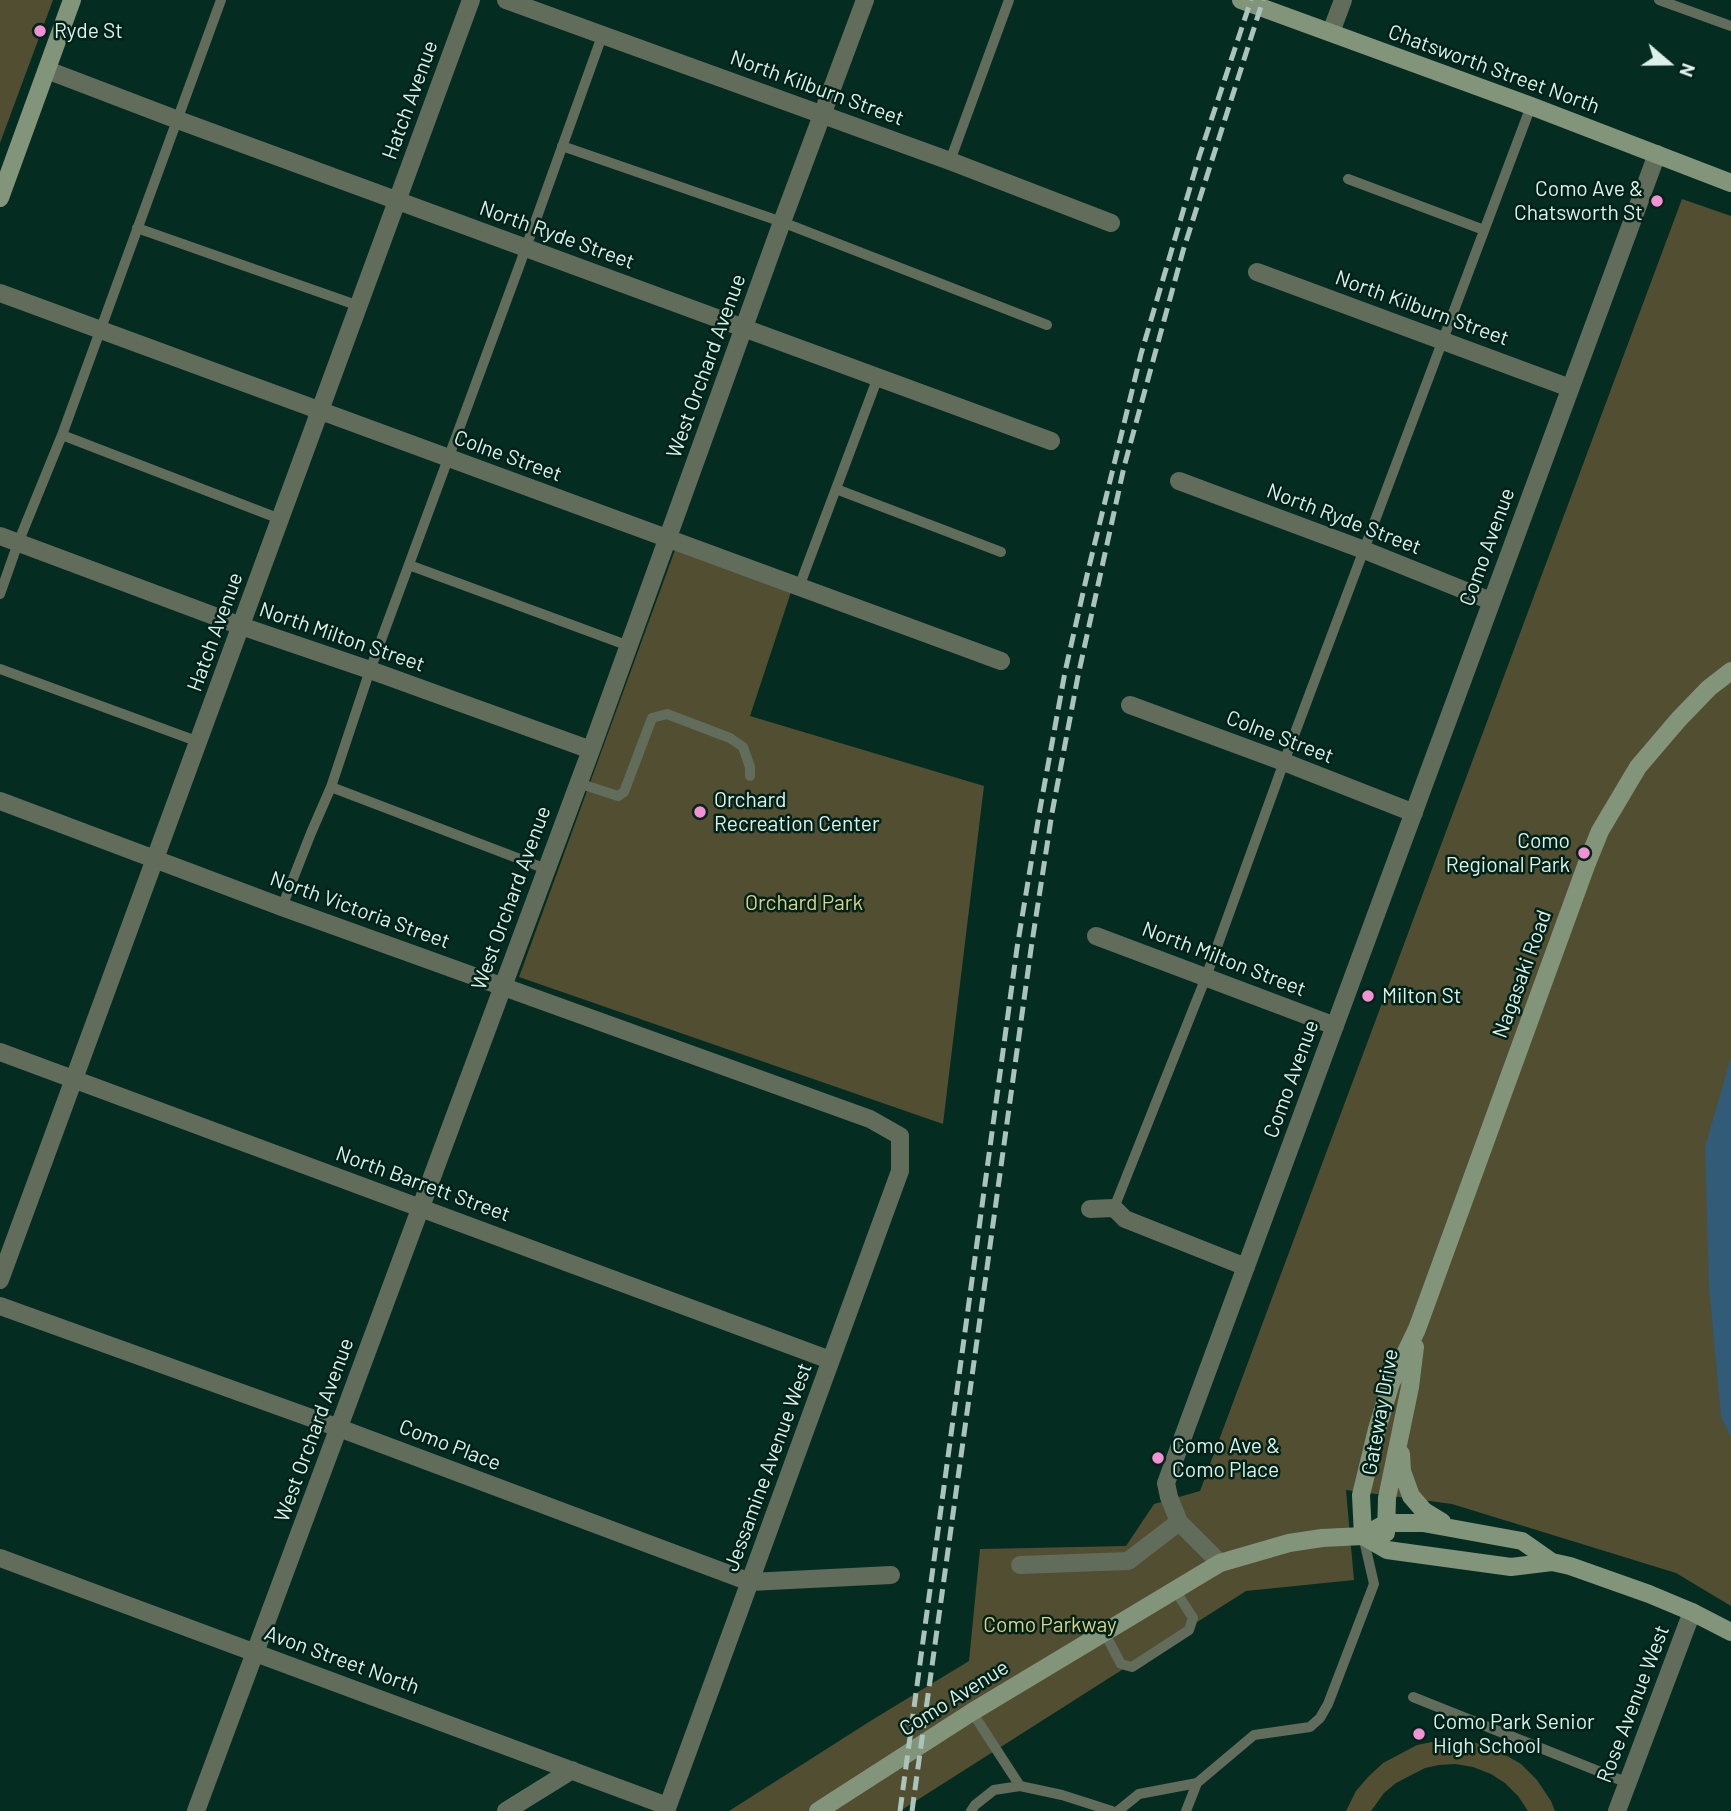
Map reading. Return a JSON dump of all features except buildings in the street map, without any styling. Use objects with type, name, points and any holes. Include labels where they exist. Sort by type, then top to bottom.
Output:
[{"type":"street","points":[[0,198],[72,0]]},
{"type":"street","name":"Hatch Avenue","points":[[0,1280],[471,0]]},
{"type":"street","name":"North Kilburn Street","points":[[506,0],[823,114],[1111,223]]},
{"type":"street","name":"West Orchard Avenue","points":[[195,1811],[504,986],[865,0]]},
{"type":"street","name":"Chatsworth Street North","points":[[1241,0],[1531,106],[1731,183]]},
{"type":"street","points":[[1331,32],[1343,0]]},
{"type":"street","name":"North Ryde Street","points":[[47,70],[1051,441]]},
{"type":"street","name":"Como Avenue","points":[[818,1811],[971,1712],[1220,1563],[1179,1522],[1166,1483],[1657,154]]},
{"type":"street","name":"North Kilburn Street","points":[[1257,272],[1570,388]]},
{"type":"street","name":"Colne Street","points":[[0,293],[1001,661]]},
{"type":"street","name":"North Ryde Street","points":[[1179,481],[1492,601]]},
{"type":"street","name":"North Milton Street","points":[[0,536],[241,626],[591,750]]},
{"type":"street","name":"Nagasaki Road","points":[[1417,1329],[1601,831],[1638,767],[1658,741],[1709,688],[1731,671]]},
{"type":"street","name":"Colne Street","points":[[1130,705],[1413,813]]},
{"type":"street","name":"North Victoria Street","points":[[0,801],[870,1119],[900,1136]]},
{"type":"street","name":"North Milton Street","points":[[1096,936],[1335,1026]]},
{"type":"street","name":"North Barrett Street","points":[[0,1052],[831,1360]]},
{"type":"street","name":"Jessamine Avenue West","points":[[667,1808],[900,1171],[900,1136]]},
{"type":"street","points":[[1090,1209],[1114,1208],[1125,1219],[1246,1267]]},
{"type":"street","name":"Como Place","points":[[0,1306],[339,1428],[750,1582],[891,1575]]},
{"type":"street","name":"Gateway Drive","points":[[1387,1550],[1387,1498],[1410,1387],[1417,1329]]},
{"type":"street","name":"Gateway Drive","points":[[1363,1536],[1361,1495],[1369,1459],[1391,1383],[1417,1329]]},
{"type":"street","points":[[1399,1439],[1402,1471],[1411,1496],[1424,1511],[1454,1529]]},
{"type":"street","points":[[1020,1565],[1128,1561],[1179,1522]]},
{"type":"street","points":[[1220,1563],[1289,1544],[1322,1538],[1363,1536],[1386,1523],[1423,1523],[1522,1541],[1552,1562],[1611,1580],[1692,1612],[1731,1632]]},
{"type":"street","points":[[1363,1536],[1387,1550],[1511,1567],[1552,1562]]},
{"type":"street","name":"Avon Street North","points":[[0,1558],[572,1770],[667,1808]]},
{"type":"street","name":"Rose Avenue West","points":[[1617,1811],[1692,1612]]},
{"type":"street","points":[[506,1811],[572,1770]]},
{"type":"lane","points":[[0,594],[62,435],[221,0]]},
{"type":"lane","points":[[950,161],[1009,0]]},
{"type":"lane","points":[[1659,0],[1731,26]]},
{"type":"lane","points":[[282,906],[331,787],[370,670],[602,36]]},
{"type":"lane","points":[[1114,1208],[1206,977],[1531,106]]},
{"type":"lane","points":[[562,146],[782,222],[1047,325]]},
{"type":"lane","points":[[1349,179],[1484,230]]},
{"type":"lane","points":[[137,228],[359,306]]},
{"type":"lane","points":[[799,587],[878,377]]},
{"type":"lane","points":[[62,435],[280,519]]},
{"type":"lane","points":[[836,489],[1001,552]]},
{"type":"lane","points":[[408,565],[629,646]]},
{"type":"lane","points":[[0,669],[199,742]]},
{"type":"lane","points":[[579,783],[618,796],[624,792],[652,718],[667,714],[730,738],[743,747],[750,767],[750,776]]},
{"type":"lane","points":[[331,787],[546,869]]},
{"type":"lane","points":[[1186,1811],[1197,1783],[1254,1735],[1310,1727],[1320,1718],[1328,1704],[1374,1584],[1363,1536]]},
{"type":"lane","points":[[1104,1632],[1122,1664],[1132,1667],[1189,1630],[1193,1618],[1175,1590]]},
{"type":"lane","points":[[1413,1697],[1628,1783]]},
{"type":"lane","points":[[971,1712],[1020,1786]]},
{"type":"lane","points":[[971,1811],[994,1790],[1020,1786],[1062,1795],[1111,1811],[1139,1794],[1197,1783]]},
{"type":"green space","points":[[0,0],[53,0],[0,143]]},
{"type":"green space","name":"Como Regional Park","points":[[1682,199],[1731,216],[1731,1606],[1676,1573],[1452,1504],[1346,1490],[1354,1580],[1246,1591],[900,1811],[729,1811],[969,1661],[980,1549],[1126,1546],[1154,1504],[1200,1491]]},
{"type":"green space","name":"Orchard Park","points":[[675,550],[791,592],[750,716],[984,786],[943,1124],[519,977]]},
{"type":"green space","points":[[1458,1740],[1481,1744],[1521,1764],[1537,1780],[1555,1811],[1528,1811],[1505,1783],[1473,1767],[1455,1764],[1425,1768],[1396,1783],[1384,1793],[1371,1811],[1346,1811],[1356,1791],[1383,1763],[1417,1745]]},
{"type":"water","points":[[1731,1057],[1731,1437],[1721,1417],[1709,1287],[1705,1147]]},
{"type":"railway","points":[[900,1811],[1017,948],[1065,672],[1141,354],[1199,157],[1251,0]]},
{"type":"railway","points":[[912,1811],[1031,949],[1052,813],[1078,676],[1124,467],[1183,251],[1263,0]]},
{"type":"place","name":"Ryde St","points":[[40,31]]},
{"type":"place","name":"Como Ave & Chatsworth St","points":[[1657,201]]},
{"type":"place","name":"Orchard Recreation Center","points":[[700,812]]},
{"type":"place","name":"Como Regional Park","points":[[1584,853]]},
{"type":"place","name":"Milton St","points":[[1368,996]]},
{"type":"place","name":"Como Ave & Como Place","points":[[1158,1458]]},
{"type":"place","name":"Como Park Senior High School","points":[[1419,1734]]},
{"type":"park label","name":"Como Parkway","points":[[1050,1625]]}]
